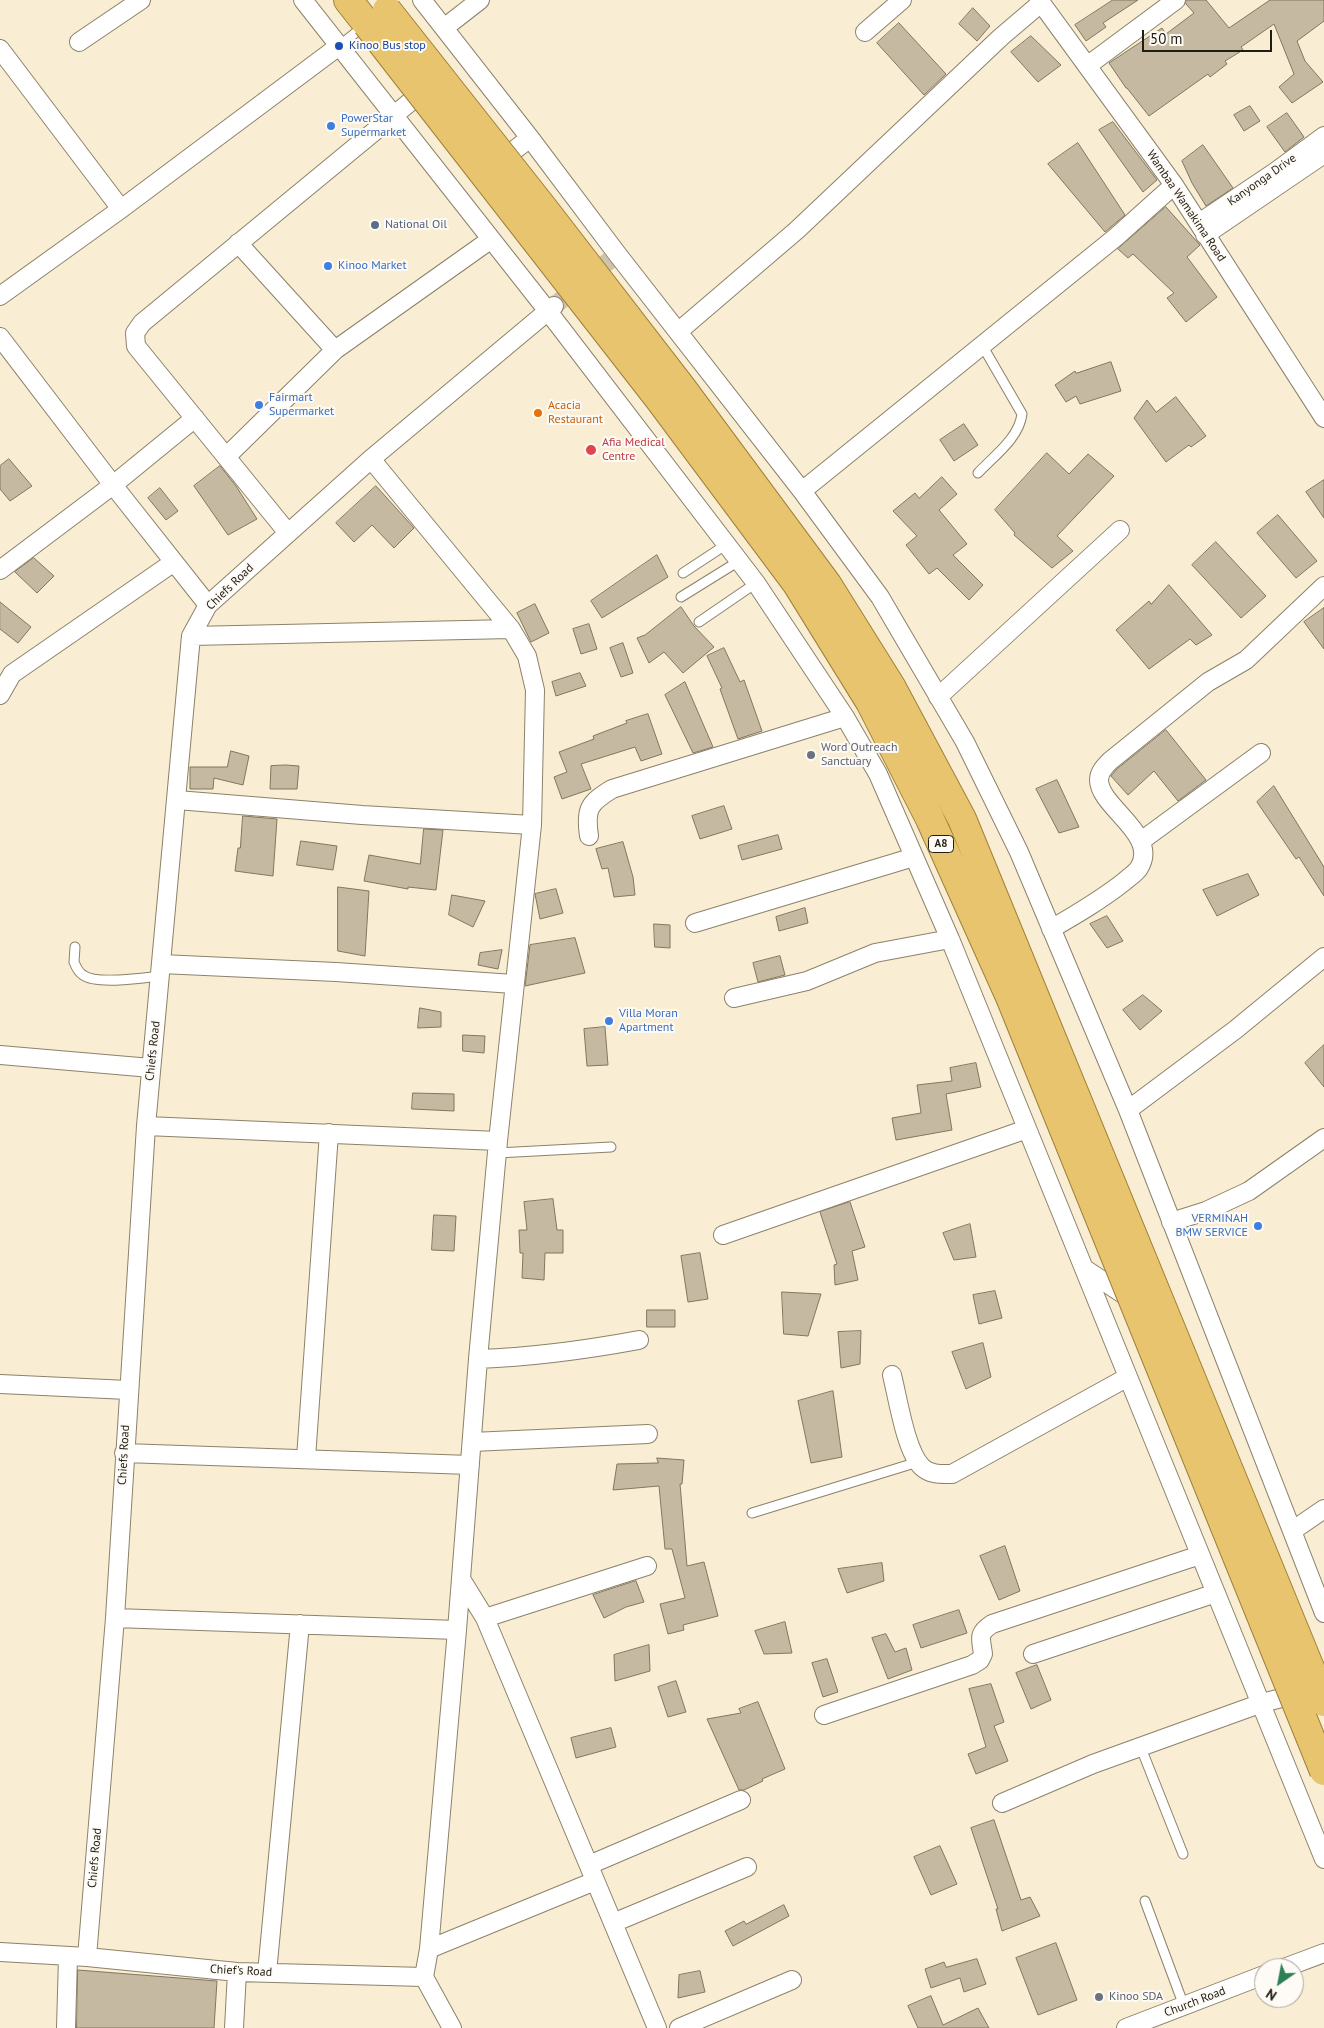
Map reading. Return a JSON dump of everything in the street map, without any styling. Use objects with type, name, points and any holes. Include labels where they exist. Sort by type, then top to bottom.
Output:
[{"type":"highway","name":"A8","points":[[348,0],[377,14],[504,158],[682,388],[827,584],[892,688],[962,819],[1324,1702]]},
{"type":"highway","name":"A8","points":[[377,14],[421,93],[659,399],[785,569],[870,702],[930,819],[1010,997],[1324,1771]]},
{"type":"street","points":[[79,42],[141,0]]},
{"type":"street","points":[[303,0],[490,240],[550,308],[740,561],[845,717],[878,774],[950,939],[1324,1859]]},
{"type":"street","points":[[422,0],[530,138],[614,258],[679,332],[802,491],[880,597],[965,742],[1019,852],[1128,1110],[1324,1613]]},
{"type":"street","points":[[444,28],[480,0]]},
{"type":"street","points":[[865,32],[902,0]]},
{"type":"street","points":[[1087,66],[1176,0]]},
{"type":"street","points":[[679,332],[797,230],[1040,2]]},
{"type":"street","name":"Wambaa Wamakima Road","points":[[1040,2],[1174,185],[1324,418]]},
{"type":"street","points":[[0,296],[121,209],[339,46]]},
{"type":"street","points":[[0,49],[121,209]]},
{"type":"street","points":[[288,533],[136,346],[135,333],[142,323],[393,114],[421,93]]},
{"type":"street","name":"Kanyonga Drive","points":[[1202,229],[1324,136]]},
{"type":"street","points":[[504,158],[530,138]]},
{"type":"street","points":[[1202,229],[1324,154]]},
{"type":"street","points":[[802,491],[1116,237],[1174,185]]},
{"type":"street","points":[[226,457],[335,350],[490,240]]},
{"type":"street","points":[[238,243],[335,350]]},
{"type":"street","name":"Chiefs Road","points":[[87,1957],[115,1618],[146,1126],[191,636],[208,605],[371,459],[550,308]]},
{"type":"street","points":[[0,337],[6,357],[113,485],[208,605]]},
{"type":"street","points":[[0,570],[113,485],[195,418]]},
{"type":"street","points":[[371,459],[511,629],[527,656],[535,690],[532,824],[497,1147],[478,1359],[458,1630],[429,1949],[424,1977],[452,2028]]},
{"type":"street","points":[[938,697],[1120,530]]},
{"type":"street","points":[[0,695],[12,674],[174,562]]},
{"type":"street","points":[[1052,929],[1101,901],[1138,870],[1143,858],[1141,841],[1101,790],[1099,780],[1102,770],[1110,761],[1201,687],[1246,660],[1324,586]]},
{"type":"street","points":[[191,636],[511,629]]},
{"type":"street","points":[[589,836],[586,817],[590,807],[598,798],[612,789],[845,717]]},
{"type":"street","points":[[1141,841],[1261,753]]},
{"type":"street","points":[[177,800],[362,815],[532,824]]},
{"type":"street","points":[[695,923],[914,858]]},
{"type":"street","points":[[734,998],[807,981],[875,953],[950,939]]},
{"type":"street","points":[[1128,1110],[1235,1030],[1324,957]]},
{"type":"street","points":[[161,970],[336,972],[514,984]]},
{"type":"street","points":[[0,1055],[151,1068]]},
{"type":"street","points":[[146,1126],[328,1133],[497,1147]]},
{"type":"street","points":[[723,1235],[1027,1129]]},
{"type":"street","points":[[306,1458],[328,1133]]},
{"type":"street","points":[[1171,1222],[1206,1211],[1249,1191],[1324,1138]]},
{"type":"street","points":[[1085,1270],[1132,1300]]},
{"type":"street","points":[[478,1359],[525,1358],[639,1340]]},
{"type":"street","points":[[892,1375],[912,1455],[923,1469],[938,1474],[952,1474],[1128,1377]]},
{"type":"street","points":[[0,1384],[128,1390]]},
{"type":"street","points":[[472,1442],[648,1434]]},
{"type":"street","points":[[124,1453],[470,1465]]},
{"type":"street","points":[[1292,1531],[1324,1509]]},
{"type":"street","points":[[824,1715],[972,1665],[980,1660],[983,1654],[980,1637],[984,1630],[992,1624],[1200,1555]]},
{"type":"street","points":[[485,1618],[647,1566]]},
{"type":"street","points":[[461,1578],[485,1618],[657,2028]]},
{"type":"street","points":[[1033,1654],[1216,1593]]},
{"type":"street","points":[[115,1618],[458,1630]]},
{"type":"street","points":[[267,1973],[300,1624]]},
{"type":"street","points":[[1002,1803],[1093,1764],[1262,1703],[1293,1695]]},
{"type":"street","points":[[429,1949],[592,1873],[741,1800]]},
{"type":"street","points":[[613,1923],[747,1867]]},
{"type":"street","name":"Chief's Road","points":[[0,1952],[87,1957],[237,1972],[424,1977]]},
{"type":"street","points":[[1304,1960],[1324,1953]]},
{"type":"street","points":[[66,2028],[68,1957]]},
{"type":"street","points":[[234,2028],[237,1972]]},
{"type":"street","points":[[679,2028],[792,1980]]},
{"type":"street","name":"Church Road","points":[[1126,2028],[1254,1980]]},
{"type":"lane","points":[[339,46],[377,14]]},
{"type":"lane","points":[[978,472],[1015,434],[1020,425],[1022,414],[982,345]]},
{"type":"lane","points":[[683,573],[727,544]]},
{"type":"lane","points":[[681,597],[740,561]]},
{"type":"lane","points":[[699,622],[756,583]]},
{"type":"lane","points":[[75,947],[74,962],[83,975],[90,979],[120,980],[161,970]]},
{"type":"lane","points":[[497,1147],[611,1148]]},
{"type":"lane","points":[[752,1513],[918,1462]]},
{"type":"lane","points":[[1141,1748],[1183,1854]]},
{"type":"lane","points":[[1145,1901],[1184,2006]]},
{"type":"building","points":[[1113,0],[1138,0],[1103,23],[1106,27],[1086,41],[1075,25]]},
{"type":"building","points":[[1186,0],[1206,0],[1229,28],[1270,0],[1324,0],[1324,21],[1297,41],[1305,61],[1323,82],[1292,103],[1279,87],[1294,74],[1274,24],[1241,47],[1243,50],[1225,61],[1227,64],[1210,77],[1208,74],[1149,116],[1109,63],[1162,28],[1166,34],[1194,13],[1186,4]]},
{"type":"building","points":[[973,8],[990,26],[977,41],[959,24]]},
{"type":"building","points":[[899,23],[946,74],[924,95],[877,43]]},
{"type":"building","points":[[1031,36],[1061,65],[1038,82],[1011,52]]},
{"type":"building","points":[[1250,106],[1260,121],[1244,131],[1234,115]]},
{"type":"building","points":[[1287,113],[1304,137],[1285,152],[1267,127]]},
{"type":"building","points":[[1113,122],[1157,180],[1143,192],[1099,130]]},
{"type":"building","points":[[1078,143],[1125,215],[1105,232],[1048,164]]},
{"type":"building","points":[[1203,145],[1233,188],[1206,206],[1192,183],[1182,161]]},
{"type":"building","points":[[1166,207],[1200,245],[1187,257],[1217,297],[1186,322],[1167,298],[1174,293],[1133,254],[1128,258],[1118,249]]},
{"type":"building","points":[[1111,362],[1121,391],[1080,404],[1076,396],[1066,402],[1055,385],[1075,371],[1076,373]]},
{"type":"building","points":[[1176,397],[1206,436],[1191,447],[1189,445],[1166,462],[1134,418],[1147,400],[1156,412]]},
{"type":"building","points":[[964,424],[978,445],[954,461],[940,440]]},
{"type":"building","points":[[1047,453],[1069,474],[1088,454],[1114,476],[1057,536],[1073,551],[1052,568],[1014,535],[1015,533],[995,510]]},
{"type":"building","points":[[9,459],[32,486],[10,501],[0,489],[0,466]]},
{"type":"building","points":[[220,466],[236,486],[257,519],[228,535],[194,486]]},
{"type":"building","points":[[942,477],[957,494],[939,510],[967,544],[953,555],[983,585],[969,600],[937,568],[929,574],[906,545],[917,536],[893,511],[915,493],[919,498]]},
{"type":"building","points":[[1324,480],[1324,518],[1306,492]]},
{"type":"building","points":[[376,486],[414,528],[394,548],[372,525],[354,542],[336,523]]},
{"type":"building","points":[[160,488],[178,511],[166,520],[148,498]]},
{"type":"building","points":[[1278,515],[1317,561],[1296,578],[1257,533]]},
{"type":"building","points":[[1216,542],[1266,596],[1241,618],[1192,565]]},
{"type":"building","points":[[657,555],[668,577],[602,618],[591,601]]},
{"type":"building","points":[[34,558],[54,576],[37,593],[15,572]]},
{"type":"building","points":[[1169,585],[1212,635],[1196,645],[1190,639],[1149,669],[1116,630],[1149,601],[1151,604]]},
{"type":"building","points":[[0,602],[31,627],[18,643],[0,629]]},
{"type":"building","points":[[535,604],[549,633],[531,642],[517,613]]},
{"type":"building","points":[[681,607],[694,626],[714,647],[683,673],[664,652],[649,663],[637,638],[645,635]]},
{"type":"building","points":[[1324,608],[1324,649],[1304,622]]},
{"type":"building","points":[[589,624],[597,649],[581,654],[573,629]]},
{"type":"building","points":[[623,643],[633,673],[621,677],[610,648]]},
{"type":"building","points":[[724,648],[740,682],[744,680],[762,731],[738,739],[720,689],[722,688],[707,656]]},
{"type":"building","points":[[580,673],[586,686],[556,696],[552,682]]},
{"type":"building","points":[[685,682],[713,747],[693,753],[665,695]]},
{"type":"building","points":[[648,714],[662,754],[641,761],[635,747],[581,764],[591,789],[562,799],[554,777],[567,772],[559,752],[594,739],[593,736],[627,723],[626,721]]},
{"type":"building","points":[[1166,730],[1206,780],[1178,801],[1154,771],[1128,795],[1111,776],[1117,769]]},
{"type":"building","points":[[231,751],[249,756],[243,785],[214,778],[213,789],[190,789],[190,767],[227,767]]},
{"type":"building","points":[[271,766],[299,766],[297,789],[270,789]]},
{"type":"building","points":[[1057,780],[1079,827],[1059,833],[1036,789]]},
{"type":"building","points":[[1274,786],[1324,867],[1324,896],[1299,857],[1296,859],[1257,802]]},
{"type":"building","points":[[724,806],[732,829],[700,839],[692,816]]},
{"type":"building","points":[[243,816],[277,819],[273,876],[235,871],[238,848],[240,848]]},
{"type":"building","points":[[424,829],[443,830],[436,890],[408,887],[408,889],[364,881],[369,855],[420,864]]},
{"type":"building","points":[[778,835],[782,849],[742,860],[738,846]]},
{"type":"building","points":[[301,841],[337,846],[333,870],[297,865]]},
{"type":"building","points":[[623,842],[633,877],[635,895],[614,897],[608,868],[602,869],[596,849]]},
{"type":"building","points":[[1248,874],[1259,895],[1217,916],[1203,890]]},
{"type":"building","points":[[338,887],[369,891],[365,956],[338,951]]},
{"type":"building","points":[[556,889],[563,913],[540,919],[535,894]]},
{"type":"building","points":[[452,895],[485,901],[473,927],[449,915]]},
{"type":"building","points":[[805,908],[808,923],[779,931],[776,917]]},
{"type":"building","points":[[1107,916],[1123,941],[1107,948],[1090,924]]},
{"type":"building","points":[[654,924],[670,925],[670,948],[655,947]]},
{"type":"building","points":[[575,938],[585,973],[525,986],[530,945]]},
{"type":"building","points":[[502,950],[498,969],[478,965],[480,953]]},
{"type":"building","points":[[780,956],[785,975],[758,982],[753,963]]},
{"type":"building","points":[[1143,995],[1162,1011],[1140,1030],[1123,1010]]},
{"type":"building","points":[[420,1008],[441,1012],[441,1027],[418,1028]]},
{"type":"building","points":[[605,1027],[608,1065],[587,1066],[584,1029]]},
{"type":"building","points":[[463,1035],[485,1036],[484,1053],[463,1051]]},
{"type":"building","points":[[1324,1045],[1324,1087],[1305,1063]]},
{"type":"building","points":[[976,1063],[981,1087],[946,1094],[952,1130],[896,1140],[892,1118],[921,1113],[917,1085],[952,1081],[950,1068]]},
{"type":"building","points":[[413,1093],[454,1094],[454,1111],[412,1109]]},
{"type":"building","points":[[553,1199],[557,1230],[563,1230],[563,1253],[545,1253],[544,1280],[522,1278],[523,1253],[520,1253],[519,1230],[527,1230],[524,1202]]},
{"type":"building","points":[[850,1202],[865,1247],[852,1251],[858,1280],[835,1285],[834,1265],[837,1264],[820,1212]]},
{"type":"building","points":[[434,1215],[456,1216],[454,1251],[432,1250]]},
{"type":"building","points":[[970,1224],[976,1257],[954,1260],[943,1233]]},
{"type":"building","points":[[700,1253],[708,1299],[688,1302],[681,1256]]},
{"type":"building","points":[[995,1291],[1002,1318],[979,1324],[973,1295]]},
{"type":"building","points":[[782,1292],[821,1294],[808,1336],[784,1334]]},
{"type":"building","points":[[647,1310],[675,1310],[675,1327],[647,1327]]},
{"type":"building","points":[[861,1331],[860,1364],[841,1368],[838,1332]]},
{"type":"building","points":[[983,1343],[991,1377],[966,1389],[952,1352]]},
{"type":"building","points":[[833,1391],[842,1457],[811,1463],[798,1401]]},
{"type":"building","points":[[657,1458],[684,1460],[682,1484],[680,1484],[687,1566],[704,1562],[718,1616],[683,1625],[684,1630],[668,1634],[660,1604],[685,1598],[672,1549],[665,1549],[659,1486],[613,1490],[617,1464],[658,1463]]},
{"type":"building","points":[[1005,1546],[1020,1591],[999,1600],[980,1556]]},
{"type":"building","points":[[882,1563],[884,1581],[847,1593],[838,1569]]},
{"type":"building","points":[[636,1581],[644,1602],[626,1607],[604,1618],[593,1595]]},
{"type":"building","points":[[959,1610],[967,1633],[921,1648],[913,1625]]},
{"type":"building","points":[[785,1622],[792,1653],[764,1654],[755,1631]]},
{"type":"building","points":[[886,1634],[895,1652],[906,1648],[912,1670],[888,1679],[872,1638]]},
{"type":"building","points":[[649,1645],[650,1671],[615,1681],[614,1655]]},
{"type":"building","points":[[827,1659],[838,1692],[823,1697],[812,1663]]},
{"type":"building","points":[[1037,1665],[1051,1700],[1031,1709],[1016,1673]]},
{"type":"building","points":[[676,1681],[686,1712],[668,1717],[658,1687]]},
{"type":"building","points":[[991,1684],[1004,1722],[994,1726],[1008,1761],[976,1774],[968,1754],[986,1747],[969,1689]]},
{"type":"building","points":[[758,1702],[785,1769],[762,1779],[763,1781],[744,1790],[739,1790],[707,1719],[741,1713],[739,1709]]},
{"type":"building","points":[[611,1728],[616,1747],[576,1758],[571,1738]]},
{"type":"building","points":[[994,1820],[1021,1900],[1030,1897],[1040,1916],[1002,1931],[996,1909],[998,1909],[971,1828]]},
{"type":"building","points":[[940,1846],[957,1884],[931,1895],[914,1857]]},
{"type":"building","points":[[784,1905],[789,1916],[733,1946],[725,1931],[744,1921],[746,1924]]},
{"type":"building","points":[[1056,1943],[1077,2000],[1038,2015],[1016,1958]]},
{"type":"building","points":[[977,1959],[986,1984],[964,1992],[960,1978],[931,1988],[925,1969],[944,1962],[946,1967]]},
{"type":"building","points":[[78,1970],[217,1981],[214,2028],[77,2028]]},
{"type":"building","points":[[700,1971],[705,1992],[678,1998],[679,1975]]},
{"type":"building","points":[[931,1996],[943,2025],[978,2008],[989,2028],[918,2028],[908,2006]]},
{"type":"tunnel","points":[[554,306],[610,260]]},
{"type":"place","name":"Kinoo Bus stop","points":[[339,46]]},
{"type":"place","name":"PowerStar Supermarket","points":[[331,126]]},
{"type":"place","name":"National Oil","points":[[375,225]]},
{"type":"place","name":"Kinoo Market","points":[[328,266]]},
{"type":"place","name":"Fairmart Supermarket","points":[[259,405]]},
{"type":"place","name":"Acacia Restaurant","points":[[538,413]]},
{"type":"place","name":"Afia Medical Centre","points":[[591,450]]},
{"type":"place","name":"Word Outreach Sanctuary","points":[[811,755]]},
{"type":"place","name":"Villa Moran Apartment","points":[[609,1021]]},
{"type":"place","name":"VERMINAH BMW SERVICE","points":[[1258,1226]]},
{"type":"place","name":"Kinoo SDA","points":[[1099,1997]]}]
